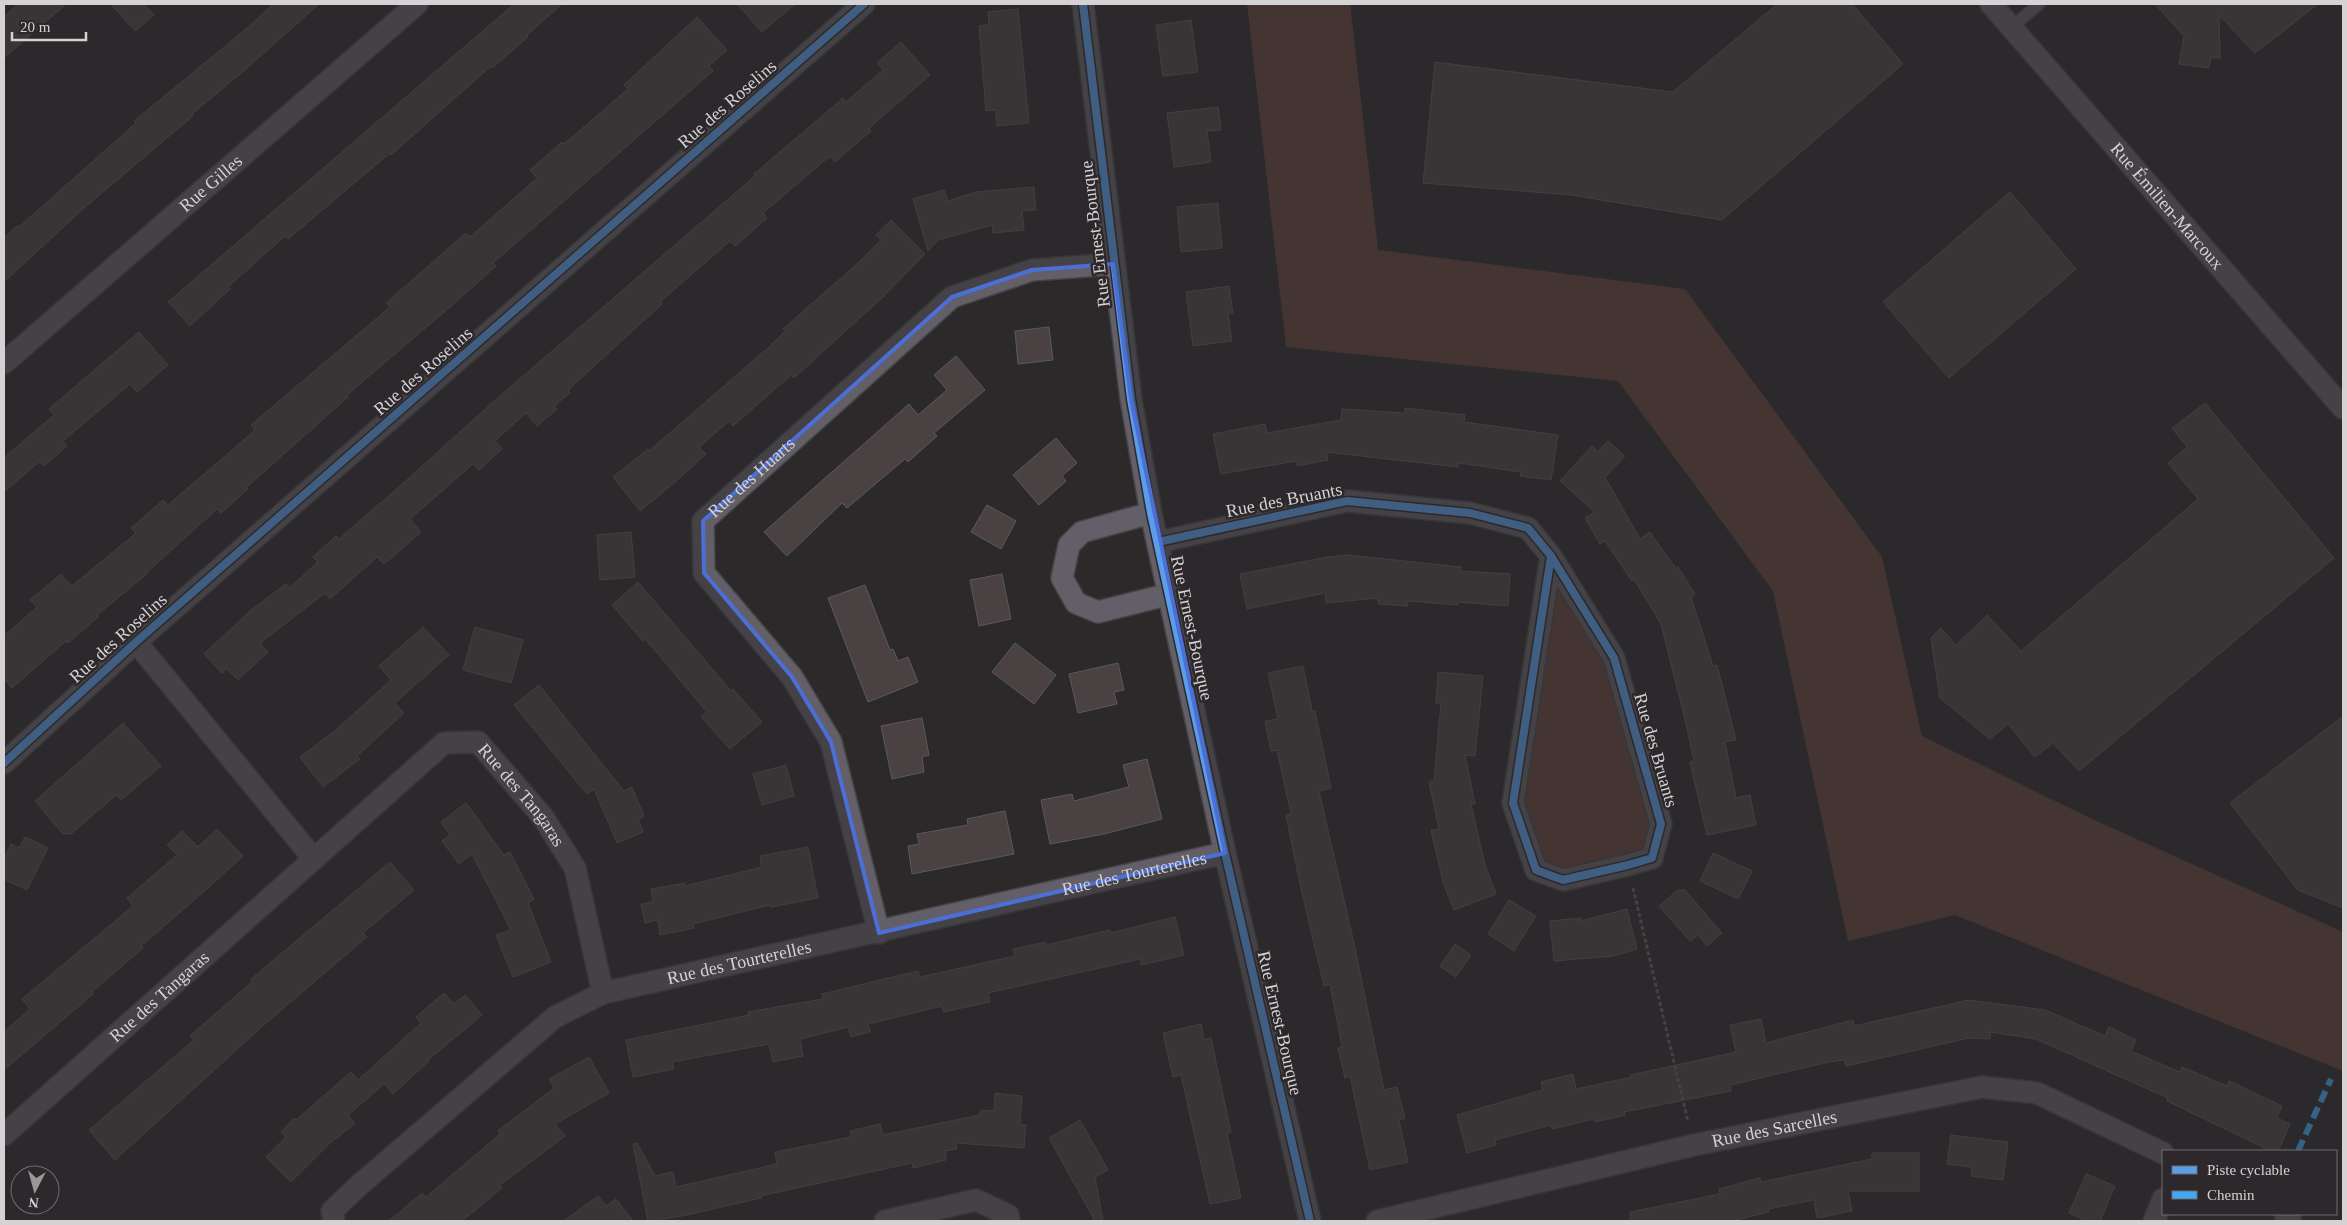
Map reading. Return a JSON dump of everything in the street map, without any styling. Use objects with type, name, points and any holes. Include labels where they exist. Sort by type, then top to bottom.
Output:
[{"type":"street","name":"Rue Gilles","points":[[4,363],[417,4]]},
{"type":"street","name":"Rue des Roselins","points":[[4,763],[136,642],[864,4]]},
{"type":"street","name":"Rue Ernest-Bourque","points":[[1083,4],[1130,399],[1151,513],[1310,1221]]},
{"type":"street","name":"Rue Émilien-Marcoux","points":[[1991,4],[2343,408]]},
{"type":"street","name":"Rue des Huarts","points":[[879,933],[831,742],[792,677],[704,573],[703,520],[952,297],[1032,270],[1114,264]]},
{"type":"street","name":"Rue des Bruants","points":[[1158,542],[1347,501],[1470,513],[1528,528],[1551,556],[1614,658],[1661,824],[1652,858],[1563,880],[1536,870],[1513,804],[1551,556]]},
{"type":"street","name":"Rue Ernest-Bourque","points":[[1151,513],[1082,532],[1069,545],[1062,578],[1076,603],[1098,612],[1170,594]]},
{"type":"street","points":[[136,642],[313,858]]},
{"type":"street","name":"Rue des Tangaras","points":[[4,1135],[444,743],[478,742],[543,817],[575,868],[603,993]]},
{"type":"street","name":"Rue des Tourterelles","points":[[334,1221],[332,1211],[356,1188],[555,1018],[603,993],[879,933],[1226,853]]},
{"type":"street","name":"Rue des Sarcelles","points":[[1377,1221],[1694,1145],[1982,1086],[2037,1093],[2162,1153]]},
{"type":"street","points":[[885,1221],[976,1200],[1008,1215],[1009,1221]]},
{"type":"street","points":[[2154,1221],[2162,1201]]},
{"type":"lane","points":[[2012,27],[2039,4]]},
{"type":"path","points":[[1628,865],[1694,1145]]},
{"type":"highlighted area","points":[[1113,264],[1131,399],[1225,853],[879,933],[831,742],[792,677],[704,573],[703,521],[952,297],[1032,270]]},
{"type":"shaded area","points":[[1247,4],[1350,4],[1378,250],[1685,289],[1882,557],[1922,736],[2092,819],[2343,932],[2343,1071],[1955,915],[1848,941],[1773,591],[1618,381],[1286,347]]},
{"type":"shaded area","points":[[1551,556],[1614,658],[1661,824],[1652,858],[1563,880],[1536,870],[1513,803]]},
{"type":"building","points":[[18,4],[66,4],[4,58],[4,17]]},
{"type":"building","points":[[111,4],[144,4],[154,15],[135,31]]},
{"type":"building","points":[[273,4],[319,4],[192,114],[193,116],[84,208],[4,282],[4,238],[17,226],[19,227],[136,123],[134,121],[245,30]]},
{"type":"building","points":[[514,4],[562,4],[527,35],[528,37],[492,68],[491,66],[391,155],[390,153],[288,239],[285,236],[228,287],[230,289],[190,326],[168,302]]},
{"type":"building","points":[[737,4],[795,4],[762,32]]},
{"type":"building","points":[[1777,4],[1852,4],[1903,64],[1722,220],[1571,195],[1423,183],[1435,62],[1673,92]]},
{"type":"building","points":[[2155,4],[2318,4],[2255,53],[2219,15],[2220,58],[2211,57],[2209,68],[2179,64],[2184,36]]},
{"type":"building","points":[[1018,9],[1029,123],[997,126],[996,110],[986,111],[979,26],[989,25],[988,12]]},
{"type":"building","points":[[697,17],[727,50],[709,66],[713,71],[493,263],[496,266],[347,395],[348,397],[247,487],[248,489],[221,513],[217,509],[147,574],[97,615],[98,617],[68,643],[66,641],[12,688],[4,679],[4,636],[37,607],[30,600],[61,574],[72,586],[136,533],[131,528],[163,500],[168,505],[231,451],[255,430],[251,425],[390,307],[386,303],[466,233],[470,237],[537,178],[530,170],[562,142],[564,144],[628,89],[624,85]]},
{"type":"building","points":[[1191,20],[1198,72],[1163,76],[1156,25]]},
{"type":"building","points":[[901,42],[930,75],[869,128],[871,131],[835,162],[830,156],[763,213],[767,218],[735,246],[730,241],[660,302],[662,304],[568,390],[570,393],[554,406],[557,409],[537,426],[526,413],[495,441],[502,449],[479,470],[473,464],[410,519],[421,532],[384,564],[377,557],[330,599],[325,593],[260,643],[268,652],[238,680],[227,669],[222,673],[204,654],[250,611],[286,584],[289,588],[318,562],[313,557],[336,536],[339,539],[493,402],[843,98],[846,102],[883,70],[877,63]]},
{"type":"building","points":[[1218,107],[1221,130],[1207,131],[1211,162],[1174,167],[1167,113]]},
{"type":"building","points":[[1034,187],[1036,210],[1022,211],[1024,230],[993,233],[992,225],[938,240],[928,251],[913,199],[944,190],[948,201],[976,192]]},
{"type":"building","points":[[2010,192],[2076,269],[1949,378],[1883,302]]},
{"type":"building","points":[[1218,203],[1222,248],[1181,252],[1177,207]]},
{"type":"building","points":[[891,220],[925,254],[883,297],[794,378],[791,375],[733,426],[729,421],[699,447],[706,454],[640,511],[613,477],[648,449],[649,451],[768,348],[785,331],[783,329],[858,263],[881,240],[876,235]]},
{"type":"building","points":[[1229,286],[1233,313],[1228,313],[1232,341],[1193,346],[1186,292]]},
{"type":"building","points":[[1049,327],[1053,360],[1018,364],[1015,331]]},
{"type":"building","points":[[139,332],[168,365],[137,392],[130,384],[63,441],[67,446],[44,466],[40,461],[4,492],[4,458],[54,415],[49,409]]},
{"type":"building","points":[[956,356],[985,390],[934,433],[937,436],[908,462],[905,459],[847,508],[842,503],[787,556],[764,532],[909,404],[918,415],[947,390],[934,375]]},
{"type":"building","points":[[2205,403],[2334,558],[2079,771],[2053,743],[2035,757],[2008,724],[1990,739],[1940,698],[1931,638],[1941,628],[1956,645],[1987,615],[2021,651],[2198,499],[2168,463],[2187,447],[2172,428]]},
{"type":"building","points":[[1405,408],[1465,415],[1464,422],[1558,435],[1551,480],[1520,476],[1521,472],[1459,463],[1458,467],[1326,452],[1328,460],[1297,466],[1296,461],[1221,474],[1213,434],[1265,424],[1267,433],[1341,420],[1342,409],[1405,413]]},
{"type":"building","points":[[1056,438],[1077,463],[1062,476],[1066,481],[1039,505],[1013,475]]},
{"type":"building","points":[[1608,441],[1625,456],[1605,477],[1640,539],[1650,532],[1676,569],[1678,567],[1695,594],[1691,597],[1713,666],[1717,665],[1736,740],[1725,742],[1736,798],[1750,795],[1756,825],[1707,835],[1690,762],[1694,761],[1684,715],[1661,624],[1634,579],[1632,581],[1605,541],[1600,544],[1585,518],[1595,512],[1560,481],[1592,446],[1598,452]]},
{"type":"building","points":[[987,505],[1016,521],[1001,549],[971,532]]},
{"type":"building","points":[[631,532],[635,577],[600,580],[597,535]]},
{"type":"building","points":[[1348,555],[1461,567],[1460,571],[1510,574],[1508,606],[1408,601],[1407,606],[1378,604],[1378,598],[1326,603],[1325,593],[1247,609],[1240,574],[1327,557]]},
{"type":"building","points":[[1002,574],[1011,619],[979,626],[970,580]]},
{"type":"building","points":[[638,582],[731,691],[733,689],[762,722],[730,749],[701,717],[707,712],[645,639],[643,641],[612,605]]},
{"type":"building","points":[[865,585],[890,650],[893,649],[898,661],[908,657],[918,682],[868,702],[828,598]]},
{"type":"building","points":[[423,627],[449,655],[395,703],[404,713],[357,756],[360,759],[323,787],[300,757],[337,729],[391,680],[379,666]]},
{"type":"building","points":[[475,627],[523,640],[511,683],[463,670]]},
{"type":"building","points":[[1015,643],[1056,675],[1034,704],[992,672]]},
{"type":"building","points":[[1118,663],[1124,690],[1114,692],[1117,704],[1078,713],[1069,674]]},
{"type":"building","points":[[1303,666],[1312,711],[1315,711],[1331,788],[1319,791],[1355,948],[1384,1090],[1397,1087],[1405,1118],[1399,1120],[1408,1162],[1370,1170],[1350,1076],[1345,1078],[1338,1048],[1342,1047],[1330,984],[1324,986],[1300,884],[1286,815],[1291,814],[1277,750],[1271,751],[1265,721],[1278,719],[1268,673]]},
{"type":"building","points":[[1438,672],[1483,676],[1475,756],[1465,755],[1475,804],[1471,804],[1485,865],[1496,894],[1454,910],[1443,882],[1431,830],[1439,829],[1429,782],[1434,780],[1441,703],[1436,703]]},
{"type":"building","points":[[539,685],[624,791],[632,787],[644,816],[638,819],[643,832],[617,843],[594,789],[587,794],[514,705]]},
{"type":"building","points":[[2343,716],[2343,908],[2298,890],[2230,803]]},
{"type":"building","points":[[922,718],[929,755],[922,757],[924,772],[892,779],[881,726]]},
{"type":"building","points":[[123,723],[161,766],[121,800],[116,795],[71,834],[63,834],[35,801]]},
{"type":"building","points":[[1147,759],[1162,819],[1104,834],[1050,844],[1041,800],[1072,794],[1074,801],[1129,787],[1123,765]]},
{"type":"building","points":[[786,765],[794,796],[762,805],[753,774]]},
{"type":"building","points":[[466,803],[504,855],[510,852],[534,899],[528,903],[551,962],[513,977],[496,935],[511,930],[472,854],[459,864],[442,841],[450,835],[441,822]]},
{"type":"building","points":[[1005,811],[1014,854],[912,874],[908,846],[919,844],[917,834],[968,825],[967,819]]},
{"type":"building","points":[[217,829],[243,856],[141,946],[143,948],[92,992],[93,994],[4,1070],[4,1032],[30,1009],[22,999],[133,906],[127,898],[177,855],[167,845],[182,831],[198,847]]},
{"type":"building","points":[[25,837],[48,848],[27,890],[4,879],[4,858],[11,844],[19,848]]},
{"type":"building","points":[[808,847],[818,898],[771,907],[770,905],[693,924],[694,928],[660,935],[658,920],[645,923],[641,904],[653,902],[651,889],[685,883],[685,886],[762,867],[760,856]]},
{"type":"building","points":[[1713,853],[1752,871],[1738,899],[1700,881]]},
{"type":"building","points":[[390,862],[414,890],[363,933],[367,937],[265,1024],[115,1160],[89,1130],[194,1040],[190,1036],[253,981],[251,979]]},
{"type":"building","points":[[1678,890],[1685,890],[1722,933],[1707,946],[1698,935],[1690,941],[1659,906]]},
{"type":"building","points":[[1509,900],[1536,916],[1514,951],[1488,934]]},
{"type":"building","points":[[1627,909],[1637,949],[1613,956],[1554,961],[1550,921],[1581,918],[1581,921]]},
{"type":"building","points":[[1175,917],[1184,955],[1141,965],[1140,959],[988,993],[990,1002],[943,1012],[942,1006],[868,1024],[870,1032],[851,1037],[848,1027],[800,1039],[803,1056],[773,1062],[769,1044],[672,1062],[674,1069],[633,1077],[626,1040],[749,1015],[748,1012],[823,999],[822,994],[918,971],[920,977],[1015,956],[1013,949],[1046,942],[1046,945],[1110,930],[1110,933]]},
{"type":"building","points":[[1455,944],[1471,955],[1456,977],[1440,966]]},
{"type":"building","points":[[444,993],[454,1004],[465,995],[482,1015],[428,1060],[393,1094],[384,1084],[348,1115],[355,1123],[335,1138],[291,1182],[266,1157],[286,1137],[281,1132],[294,1118],[296,1120],[351,1072],[358,1080],[421,1023],[416,1017]]},
{"type":"building","points":[[1969,1000],[2045,1010],[2105,1036],[2109,1027],[2136,1040],[2131,1051],[2180,1072],[2182,1067],[2227,1086],[2229,1081],[2282,1106],[2277,1118],[2290,1124],[2278,1150],[2269,1150],[2167,1101],[2168,1098],[2036,1039],[1990,1032],[1990,1039],[1969,1038],[1846,1066],[1844,1060],[1829,1062],[1730,1085],[1731,1091],[1624,1112],[1625,1115],[1595,1122],[1594,1119],[1552,1129],[1551,1125],[1495,1140],[1496,1145],[1467,1153],[1457,1115],[1543,1090],[1541,1082],[1573,1074],[1576,1089],[1736,1052],[1730,1025],[1761,1019],[1766,1043],[1853,1020],[1854,1026]]},
{"type":"building","points":[[1201,1024],[1204,1040],[1211,1038],[1231,1132],[1227,1133],[1241,1198],[1210,1204],[1181,1075],[1173,1077],[1163,1033]]},
{"type":"building","points":[[589,1057],[609,1093],[555,1124],[565,1136],[500,1185],[502,1188],[462,1221],[389,1221],[422,1193],[426,1197],[500,1134],[498,1131],[554,1088],[549,1079]]},
{"type":"building","points":[[995,1093],[1022,1096],[1020,1124],[1026,1125],[1024,1148],[956,1143],[957,1149],[945,1151],[946,1160],[913,1168],[912,1163],[760,1196],[761,1198],[682,1216],[648,1221],[633,1144],[637,1143],[655,1176],[673,1172],[676,1187],[777,1164],[775,1152],[851,1137],[850,1131],[880,1124],[883,1135],[980,1115],[981,1110],[994,1111]]},
{"type":"building","points":[[1080,1120],[1108,1170],[1095,1177],[1103,1221],[1095,1221],[1049,1138]]},
{"type":"building","points":[[1951,1135],[2008,1142],[2003,1180],[1971,1176],[1972,1167],[1947,1164]]},
{"type":"building","points":[[1872,1153],[1919,1153],[1919,1191],[1848,1191],[1852,1211],[1817,1218],[1814,1200],[1768,1209],[1769,1212],[1732,1221],[1630,1221],[1630,1212],[1720,1194],[1719,1189],[1760,1178],[1761,1182],[1872,1159]]},
{"type":"building","points":[[2086,1174],[2115,1186],[2100,1221],[2087,1221],[2069,1213]]},
{"type":"building","points":[[598,1196],[606,1206],[616,1199],[633,1221],[564,1221]]},
{"type":"marked path","points":[[2298,1150],[2331,1079]]},
{"type":"cycle path","points":[[4,763],[136,642],[864,4]]},
{"type":"cycle path","points":[[1083,4],[1131,399],[1151,513],[1225,853],[1310,1221]]},
{"type":"cycle path","points":[[1158,542],[1347,501],[1470,513],[1528,528],[1551,556],[1614,658],[1661,824],[1652,858],[1563,880],[1536,870],[1513,803],[1551,556]]}]
